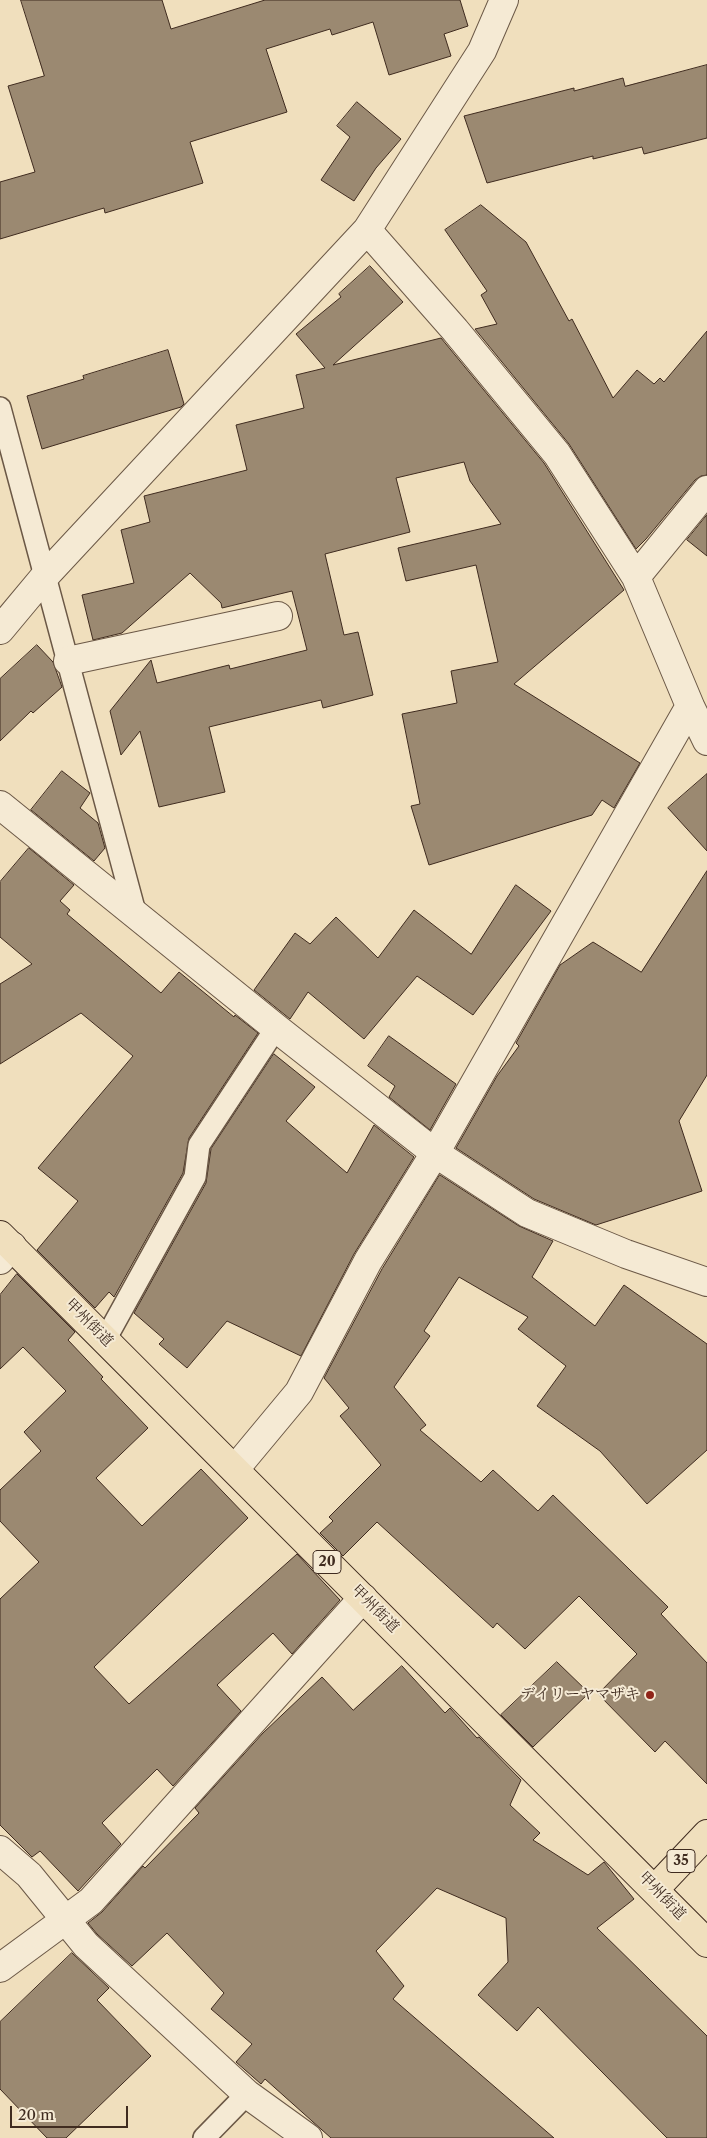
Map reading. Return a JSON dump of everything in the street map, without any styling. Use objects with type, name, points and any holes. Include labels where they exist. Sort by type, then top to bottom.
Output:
[{"type":"main road","name":"甲州街道","points":[[4,1247],[105,1340],[707,1943]]},
{"type":"main road","name":"35","points":[[655,1889],[707,1834]]},
{"type":"street","points":[[0,630],[45,576],[367,230],[482,51],[504,0]]},
{"type":"street","points":[[367,230],[455,330],[557,454],[636,577],[690,706],[707,741]]},
{"type":"street","points":[[636,577],[707,490]]},
{"type":"street","points":[[68,661],[278,616]]},
{"type":"street","points":[[235,1469],[299,1392],[368,1261],[436,1154],[690,706]]},
{"type":"street","points":[[0,805],[136,916],[436,1154],[527,1213],[626,1254],[707,1282]]},
{"type":"street","points":[[0,1968],[91,1901],[363,1598]]},
{"type":"street","points":[[0,1850],[29,1875],[86,1945],[247,2094],[308,2138]]},
{"type":"lane","points":[[0,408],[136,916]]},
{"type":"lane","points":[[105,1340],[195,1177],[199,1145],[276,1028]]},
{"type":"lane","points":[[204,2138],[247,2094]]},
{"type":"building","points":[[21,0],[162,0],[171,29],[265,0],[460,0],[468,26],[444,34],[451,56],[389,75],[373,22],[332,35],[330,29],[266,49],[287,112],[190,142],[203,183],[105,213],[104,208],[0,239],[0,182],[35,172],[8,86],[44,76]]},
{"type":"building","points":[[707,65],[707,138],[644,154],[642,147],[593,159],[593,156],[487,183],[464,116],[574,88],[574,91],[623,78],[625,86]]},
{"type":"building","points":[[357,102],[401,139],[376,168],[354,201],[321,180],[350,137],[337,126]]},
{"type":"building","points":[[481,205],[526,242],[569,321],[572,319],[613,398],[637,370],[654,384],[660,378],[664,382],[707,331],[707,475],[695,480],[636,549],[569,444],[475,329],[497,324],[481,295],[487,291],[445,230]]},
{"type":"building","points":[[370,266],[403,302],[333,365],[441,338],[544,463],[624,590],[514,684],[640,763],[614,808],[602,800],[592,815],[429,865],[411,806],[420,804],[402,714],[457,703],[451,671],[498,662],[476,565],[406,581],[398,548],[501,524],[470,481],[464,462],[396,478],[410,532],[325,554],[344,635],[358,632],[373,695],[323,708],[321,700],[209,727],[225,792],[159,807],[140,731],[121,755],[110,711],[151,660],[157,683],[229,665],[230,669],[307,650],[292,591],[222,608],[221,603],[190,573],[122,633],[93,640],[82,595],[134,583],[121,530],[150,522],[144,496],[247,470],[236,425],[304,408],[296,375],[325,368],[296,334],[341,297],[339,294]]},
{"type":"building","points":[[168,350],[184,404],[181,407],[42,449],[27,396],[84,379],[83,376]]},
{"type":"building","points":[[707,515],[707,556],[687,540]]},
{"type":"building","points":[[37,645],[53,662],[62,687],[33,713],[31,711],[0,741],[0,679]]},
{"type":"building","points":[[62,771],[90,793],[80,808],[98,823],[105,848],[94,861],[31,810]]},
{"type":"building","points":[[707,774],[707,851],[668,808]]},
{"type":"building","points":[[29,848],[74,885],[60,901],[70,910],[67,914],[161,993],[179,972],[234,1017],[235,1015],[258,1033],[189,1138],[183,1173],[114,1297],[109,1292],[95,1308],[37,1250],[78,1201],[38,1168],[133,1056],[81,1013],[0,1064],[0,984],[32,964],[0,937],[0,882]]},
{"type":"building","points":[[707,871],[707,1075],[679,1121],[702,1191],[596,1225],[534,1199],[456,1148],[497,1076],[519,1046],[516,1043],[560,965],[593,942],[641,972]]},
{"type":"building","points":[[516,885],[551,911],[473,1015],[417,976],[364,1039],[308,992],[290,1019],[254,990],[295,933],[310,944],[336,917],[378,958],[414,910],[471,954]]},
{"type":"building","points":[[389,1036],[456,1084],[430,1130],[389,1097],[395,1086],[368,1066]]},
{"type":"building","points":[[274,1054],[315,1087],[286,1121],[347,1173],[374,1125],[414,1157],[354,1254],[301,1356],[227,1321],[187,1368],[159,1344],[164,1339],[134,1313],[206,1183],[211,1149]]},
{"type":"building","points":[[440,1175],[519,1226],[553,1241],[532,1277],[595,1326],[624,1285],[707,1344],[707,1450],[647,1504],[600,1451],[537,1406],[566,1366],[518,1329],[528,1317],[459,1277],[424,1331],[430,1336],[394,1387],[426,1425],[420,1430],[481,1482],[493,1470],[538,1511],[553,1495],[668,1607],[661,1614],[707,1663],[707,1784],[665,1741],[655,1752],[598,1694],[637,1654],[579,1596],[525,1649],[497,1623],[493,1628],[377,1522],[343,1556],[320,1533],[333,1521],[329,1517],[381,1465],[340,1416],[349,1408],[324,1378],[382,1269]]},
{"type":"building","points":[[17,1274],[75,1332],[68,1340],[103,1377],[101,1379],[148,1428],[96,1478],[142,1526],[201,1469],[248,1518],[94,1667],[129,1704],[297,1554],[340,1600],[292,1654],[273,1633],[217,1685],[241,1711],[173,1786],[157,1769],[102,1823],[121,1844],[78,1891],[40,1851],[32,1857],[0,1825],[0,1599],[39,1562],[0,1521],[0,1490],[41,1451],[24,1432],[66,1391],[23,1347],[0,1369],[0,1295]]},
{"type":"building","points":[[557,1662],[589,1693],[533,1747],[501,1715]]},
{"type":"building","points":[[402,1666],[445,1713],[450,1708],[477,1738],[479,1737],[521,1780],[510,1805],[540,1833],[533,1840],[588,1875],[604,1862],[634,1899],[597,1928],[707,2036],[707,2138],[667,2138],[538,2007],[517,2031],[478,1995],[508,1962],[506,1918],[437,1888],[376,1951],[404,1986],[393,1999],[554,2138],[331,2138],[265,2079],[261,2084],[236,2062],[252,2044],[211,2009],[224,1993],[167,1933],[132,1966],[97,1934],[88,1923],[102,1912],[143,1866],[145,1868],[199,1813],[195,1808],[263,1733],[322,1677],[353,1710]]},
{"type":"building","points":[[72,1953],[109,1988],[97,2000],[151,2056],[66,2138],[47,2138],[0,2089],[0,2022]]},
{"type":"place","name":"デイリーヤマザキ","points":[[650,1695]]}]
